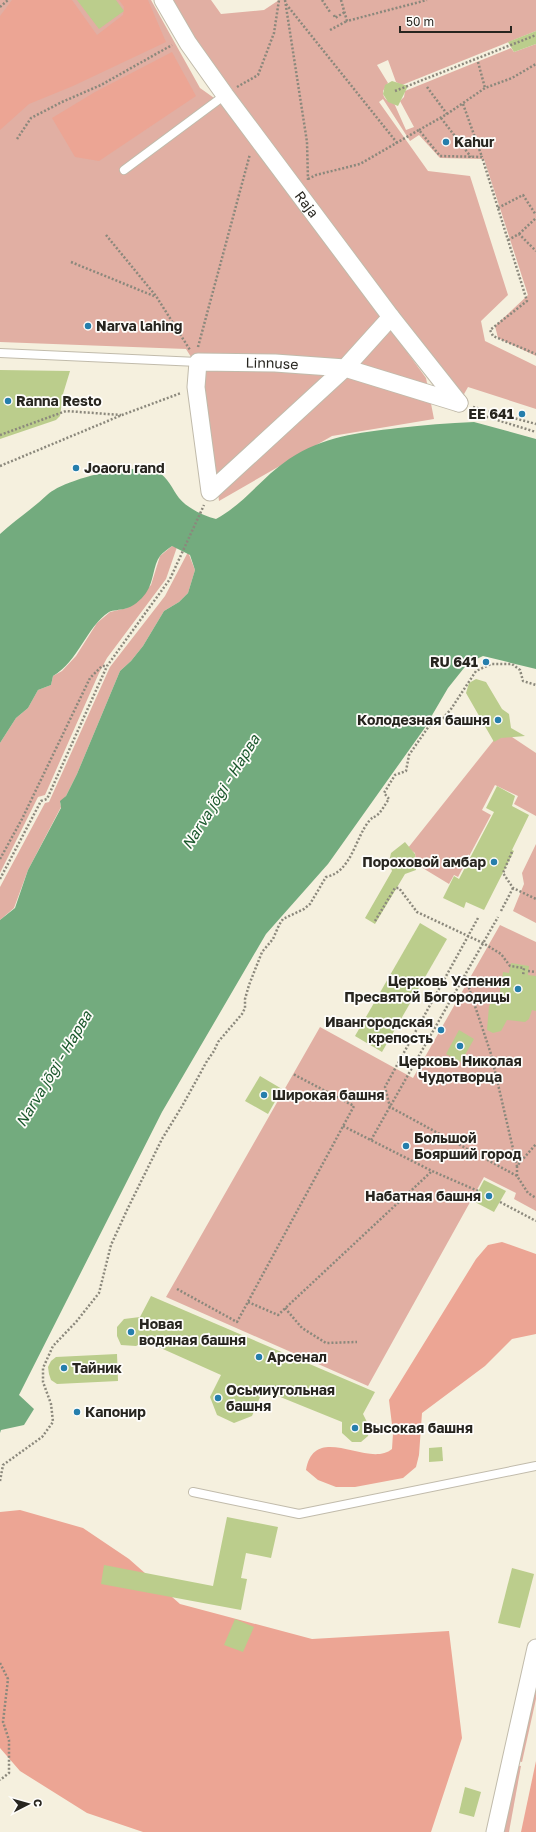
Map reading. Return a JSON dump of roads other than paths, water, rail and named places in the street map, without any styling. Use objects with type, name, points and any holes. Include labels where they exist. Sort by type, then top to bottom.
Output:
[{"type":"street","name":"Raja","points":[[163,0],[185,38],[225,95],[391,317],[459,403]]},
{"type":"street","points":[[198,362],[196,388],[210,492],[345,368],[391,317]]},
{"type":"street","name":"Linnuse","points":[[198,362],[274,363],[345,368],[459,403]]},
{"type":"street","points":[[495,1832],[536,1648]]},
{"type":"lane","points":[[124,170],[225,95]]},
{"type":"lane","name":"Linnuse","points":[[0,353],[198,362]]},
{"type":"lane","points":[[193,1492],[299,1514],[536,1466]]},
{"type":"water","name":"Narva jõgi - Нарва","points":[[474,422],[536,439],[536,669],[483,656],[468,663],[448,688],[424,729],[328,864],[266,934],[162,1112],[19,1395],[34,1409],[24,1425],[1,1430],[0,1433],[0,920],[15,908],[28,870],[61,808],[60,801],[66,796],[77,774],[120,671],[131,661],[143,646],[164,611],[179,602],[188,593],[195,570],[190,555],[172,546],[163,553],[156,564],[151,584],[144,596],[131,607],[111,611],[101,618],[69,662],[62,670],[53,676],[51,685],[38,690],[28,708],[16,718],[0,743],[0,534],[52,491],[76,480],[106,472],[148,469],[158,472],[170,484],[182,502],[201,514],[216,519],[235,506],[279,466],[302,451],[328,440],[355,434],[398,428]]},
{"type":"place","name":"Kahur","points":[[446,142]]},
{"type":"place","name":"Narva lahing","points":[[88,326]]},
{"type":"place","name":"Ranna Resto","points":[[8,401]]},
{"type":"place","name":"EE 641","points":[[522,414]]},
{"type":"place","name":"Joaoru rand","points":[[76,468]]},
{"type":"place","name":"RU 641","points":[[486,662]]},
{"type":"place","name":"Колодезная башня","points":[[498,720]]},
{"type":"place","name":"Пороховой амбар","points":[[494,862]]},
{"type":"place","name":"Церковь Успения Пресвятой Богородицы","points":[[518,989]]},
{"type":"place","name":"Ивангородская крепость","points":[[441,1030]]},
{"type":"place","name":"Церковь Николая Чудотворца","points":[[460,1046]]},
{"type":"place","name":"Широкая башня","points":[[264,1095]]},
{"type":"place","name":"Большой Боярший город","points":[[406,1146]]},
{"type":"place","name":"Набатная башня","points":[[489,1196]]},
{"type":"place","name":"Новая водяная башня","points":[[131,1332]]},
{"type":"place","name":"Арсенал","points":[[259,1357]]},
{"type":"place","name":"Тайник","points":[[64,1368]]},
{"type":"place","name":"Осьмиугольная башня","points":[[218,1398]]},
{"type":"place","name":"Капонир","points":[[77,1412]]},
{"type":"place","name":"Высокая башня","points":[[355,1428]]}]
